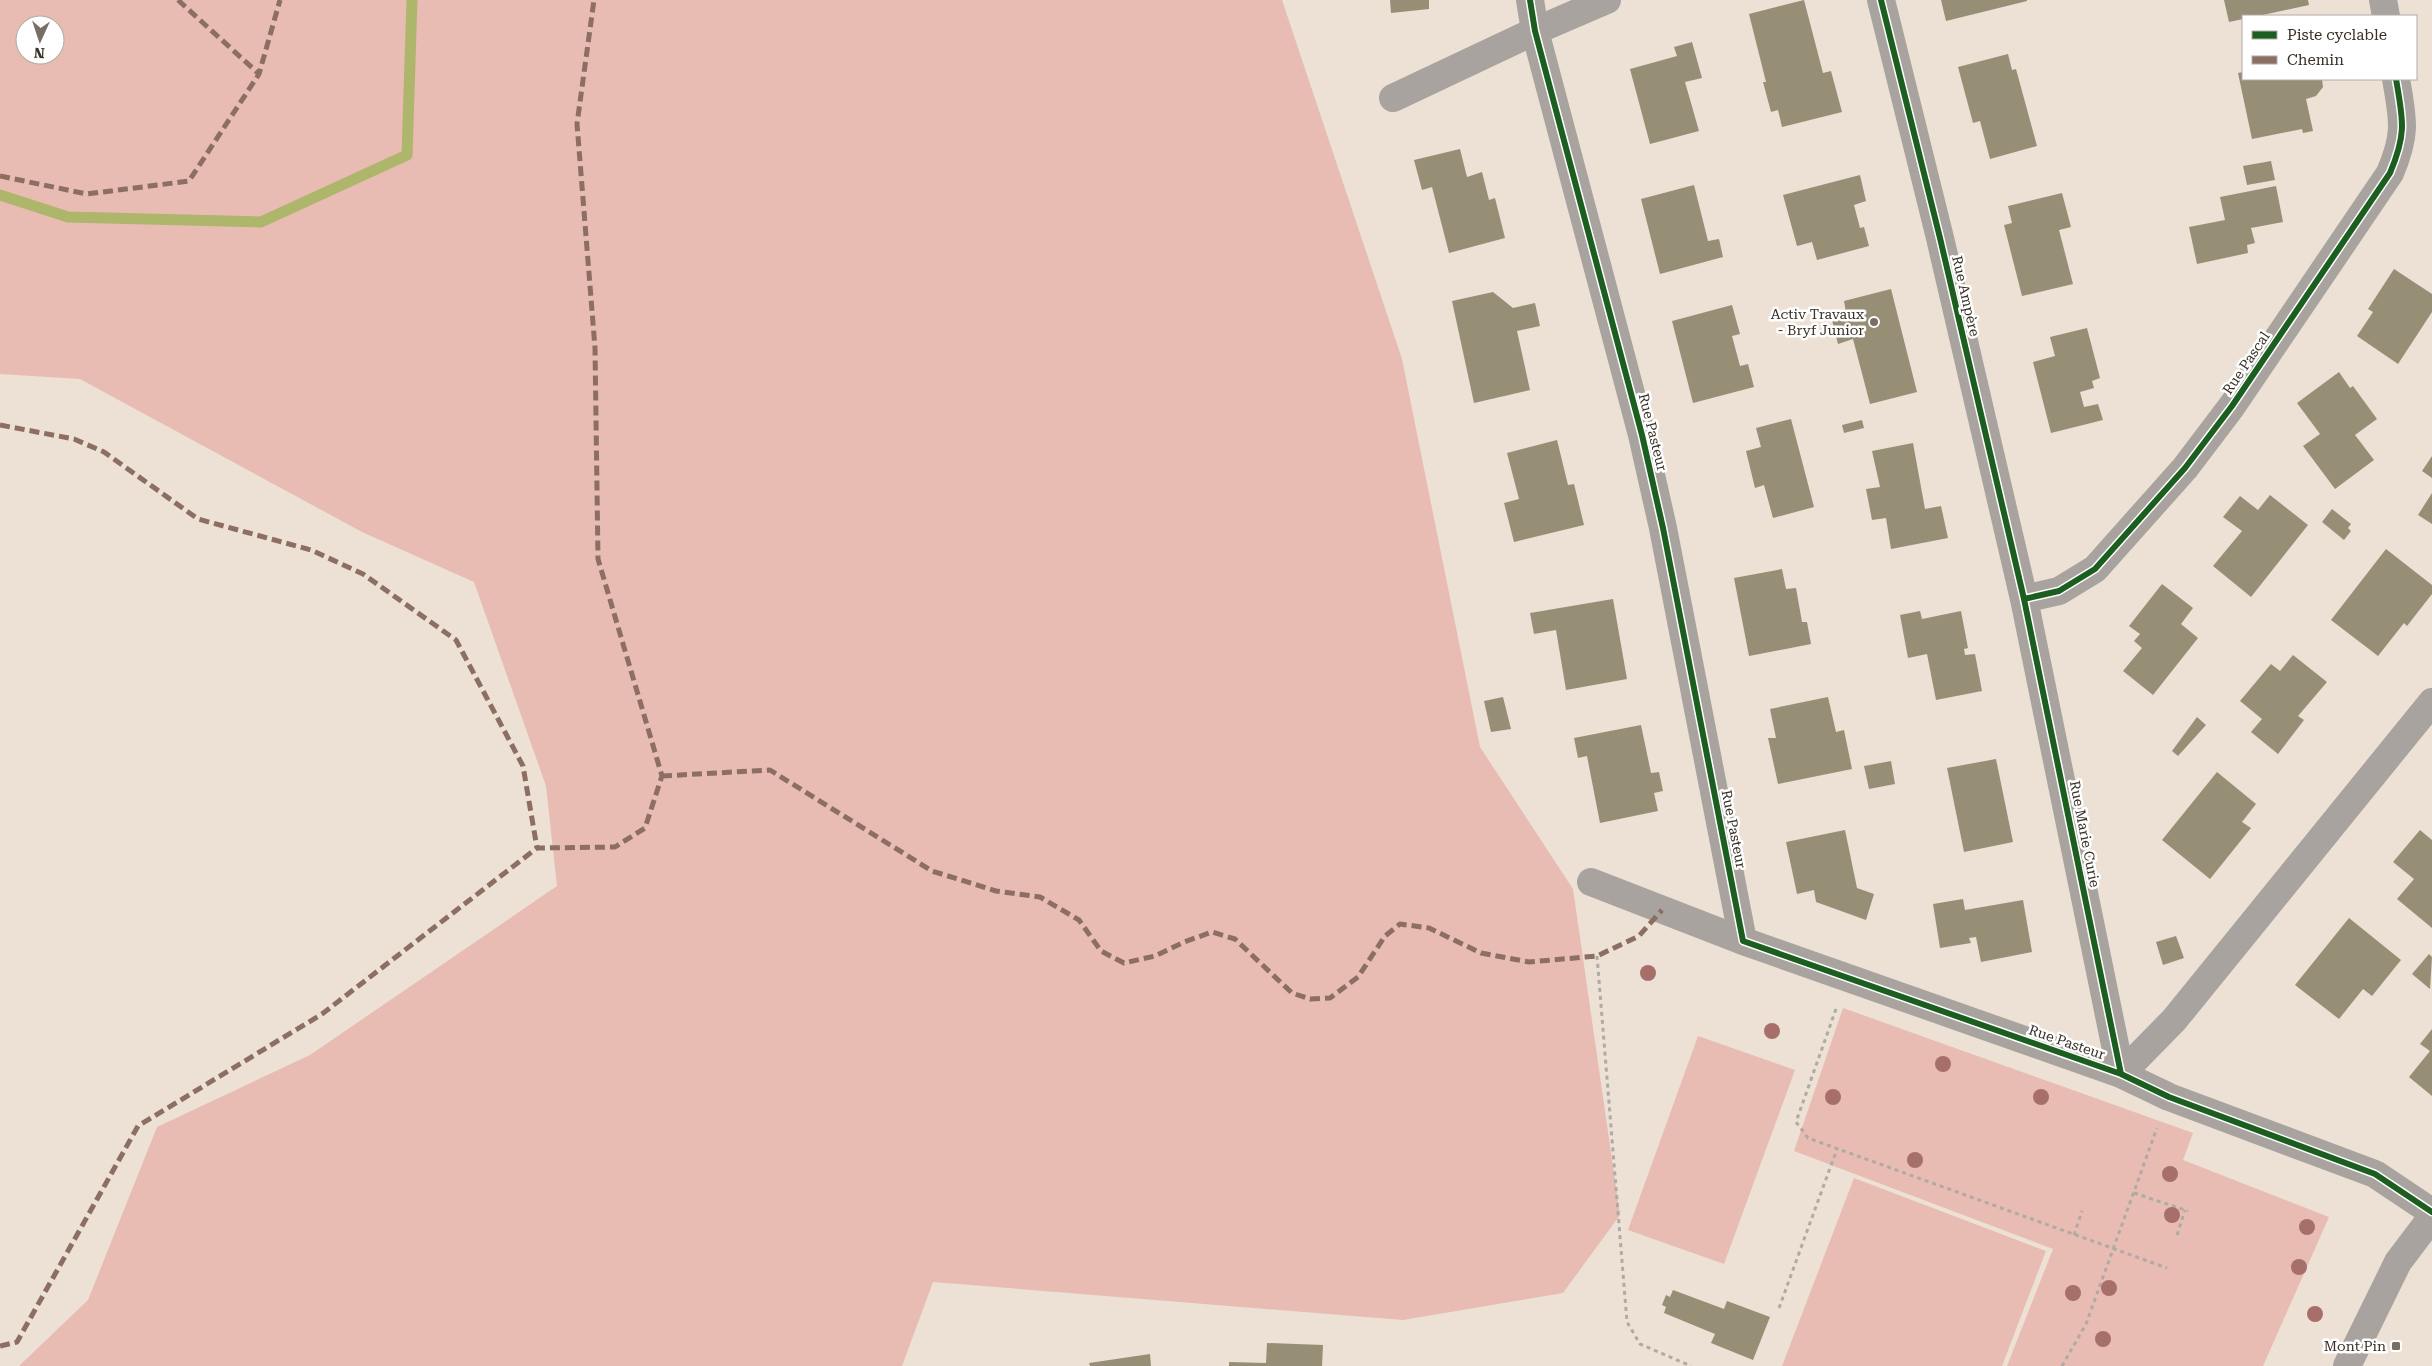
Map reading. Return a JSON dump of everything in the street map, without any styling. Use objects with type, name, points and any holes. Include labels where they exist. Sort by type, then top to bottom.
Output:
[{"type":"street","name":"Rue Pasteur","points":[[1530,0],[1535,31],[1642,436],[1664,537],[1744,941],[2121,1074],[2169,1097],[2375,1174],[2432,1212]]},
{"type":"street","points":[[1393,98],[1535,31],[1607,0]]},
{"type":"street","name":"Rue Ampère","points":[[1881,0],[1940,238],[2024,599]]},
{"type":"street","points":[[2383,0],[2386,15]]},
{"type":"street","name":"Rue Pascal","points":[[2024,599],[2059,591],[2095,569],[2184,468],[2232,406],[2390,173],[2400,150],[2404,131],[2396,80]]},
{"type":"street","name":"Rue Marie Curie","points":[[2024,599],[2121,1074]]},
{"type":"street","points":[[2121,1074],[2174,1020],[2432,702]]},
{"type":"street","points":[[1591,882],[1744,941]]},
{"type":"street","points":[[2347,1366],[2398,1262],[2432,1217]]},
{"type":"path","points":[[1597,956],[1627,1322],[1640,1344],[1690,1366]]},
{"type":"path","points":[[1847,978],[1796,1122],[1808,1138],[2168,1268]]},
{"type":"path","points":[[2062,1366],[2086,1324],[2169,1097]]},
{"type":"path","points":[[1779,1308],[1836,1149]]},
{"type":"path","points":[[2134,1193],[2187,1210],[2176,1235]]},
{"type":"path","points":[[2074,1235],[2082,1211]]},
{"type":"shaded area","points":[[0,0],[1282,0],[1402,359],[1480,747],[1573,889],[1620,1215],[1563,1293],[1403,1320],[933,1282],[902,1366],[19,1366],[88,1300],[157,1127],[310,1055],[557,886],[546,786],[474,582],[362,532],[80,379],[0,374]]},
{"type":"shaded area","points":[[1843,1008],[2193,1133],[2183,1160],[2329,1217],[2263,1366],[2007,1366],[2053,1249],[1794,1151]]},
{"type":"shaded area","points":[[1698,1036],[1795,1070],[1724,1264],[1628,1230]]},
{"type":"shaded area","points":[[1854,1178],[2046,1251],[2002,1366],[1782,1366]]},
{"type":"building","points":[[1390,0],[1429,0],[1429,9],[1391,13]]},
{"type":"building","points":[[1804,0],[1823,73],[1831,71],[1842,112],[1782,127],[1778,110],[1771,112],[1763,82],[1766,82],[1749,14]]},
{"type":"building","points":[[1941,0],[2027,0],[2027,1],[1946,21]]},
{"type":"building","points":[[2224,0],[2308,0],[2309,5],[2263,15],[2242,15],[2242,19],[2229,22]]},
{"type":"building","points":[[1692,42],[1702,78],[1685,82],[1699,131],[1650,144],[1630,69],[1677,56],[1674,47]]},
{"type":"building","points":[[2008,54],[2012,70],[2016,69],[2037,146],[1990,159],[1980,121],[1973,123],[1958,67]]},
{"type":"building","points":[[2242,72],[2242,80],[2322,80],[2323,87],[2316,96],[2306,99],[2313,131],[2303,133],[2302,129],[2252,139],[2238,73]]},
{"type":"building","points":[[1460,149],[1467,177],[1482,172],[1489,200],[1495,198],[1505,238],[1449,253],[1432,187],[1422,190],[1414,160]]},
{"type":"building","points":[[2271,161],[2275,180],[2247,185],[2243,166]]},
{"type":"building","points":[[1860,175],[1866,201],[1854,205],[1860,228],[1864,227],[1869,246],[1817,260],[1812,242],[1797,246],[1783,195]]},
{"type":"building","points":[[1694,185],[1708,241],[1719,239],[1723,257],[1660,274],[1641,199]]},
{"type":"building","points":[[2276,186],[2283,222],[2251,228],[2255,243],[2247,245],[2248,253],[2197,264],[2189,227],[2225,220],[2220,197]]},
{"type":"building","points":[[2062,193],[2071,227],[2059,230],[2073,284],[2022,296],[2004,225],[2012,223],[2008,206]]},
{"type":"building","points":[[2394,269],[2432,294],[2432,312],[2398,364],[2357,336],[2373,312],[2368,309]]},
{"type":"building","points":[[1891,289],[1917,392],[1870,404],[1853,339],[1838,344],[1831,316],[1846,312],[1844,301]]},
{"type":"building","points":[[1493,292],[1513,308],[1535,303],[1540,326],[1517,331],[1530,390],[1474,403],[1452,301]]},
{"type":"building","points":[[1732,305],[1740,334],[1732,336],[1740,366],[1748,364],[1754,387],[1693,403],[1672,321]]},
{"type":"building","points":[[2087,328],[2100,378],[2092,381],[2094,388],[2080,392],[2084,407],[2098,404],[2103,420],[2051,433],[2033,362],[2055,356],[2050,337]]},
{"type":"building","points":[[2339,372],[2350,388],[2353,386],[2377,419],[2355,435],[2374,460],[2335,489],[2303,446],[2320,434],[2297,403]]},
{"type":"building","points":[[1791,419],[1814,507],[1773,518],[1764,485],[1755,488],[1746,451],[1761,447],[1756,428]]},
{"type":"building","points":[[1862,420],[1864,428],[1844,433],[1842,425]]},
{"type":"building","points":[[1557,440],[1568,485],[1574,484],[1584,525],[1514,542],[1504,503],[1519,499],[1507,453]]},
{"type":"building","points":[[1913,443],[1925,509],[1941,506],[1948,538],[1891,549],[1886,518],[1872,520],[1866,489],[1880,487],[1872,451]]},
{"type":"building","points":[[2432,456],[2432,478],[2422,471]]},
{"type":"building","points":[[2432,493],[2432,524],[2418,515]]},
{"type":"building","points":[[2270,495],[2308,525],[2251,597],[2213,566],[2242,531],[2223,517],[2240,496],[2258,510]]},
{"type":"building","points":[[2332,509],[2351,524],[2348,528],[2351,531],[2344,540],[2322,522]]},
{"type":"building","points":[[2386,549],[2432,585],[2432,594],[2407,626],[2404,623],[2378,656],[2331,620]]},
{"type":"building","points":[[1782,569],[1786,589],[1796,588],[1802,622],[1807,622],[1811,644],[1749,656],[1734,578]]},
{"type":"building","points":[[2162,584],[2193,608],[2181,624],[2198,638],[2153,695],[2123,671],[2142,648],[2134,641],[2140,634],[2129,626]]},
{"type":"building","points":[[1613,599],[1627,679],[1566,690],[1556,630],[1534,634],[1530,613]]},
{"type":"building","points":[[1920,611],[1922,619],[1961,611],[1968,648],[1964,649],[1965,655],[1975,654],[1982,691],[1936,700],[1927,654],[1908,658],[1900,615]]},
{"type":"building","points":[[2293,655],[2327,682],[2298,716],[2304,720],[2278,754],[2251,732],[2262,719],[2240,701],[2271,664],[2280,671]]},
{"type":"building","points":[[1503,697],[1511,729],[1491,732],[1484,701]]},
{"type":"building","points":[[1828,697],[1836,732],[1844,730],[1852,769],[1778,784],[1768,738],[1776,738],[1770,709]]},
{"type":"building","points":[[2197,717],[2206,725],[2178,756],[2172,751]]},
{"type":"building","points":[[1641,725],[1651,773],[1659,772],[1663,791],[1654,793],[1658,811],[1600,823],[1587,756],[1578,758],[1574,738]]},
{"type":"building","points":[[1996,759],[2013,842],[1964,852],[1947,768]]},
{"type":"building","points":[[1891,761],[1895,784],[1869,789],[1864,766]]},
{"type":"building","points":[[2217,772],[2256,804],[2242,822],[2251,828],[2210,879],[2162,840]]},
{"type":"building","points":[[1845,830],[1857,888],[1874,894],[1866,920],[1816,902],[1814,890],[1797,894],[1786,842]]},
{"type":"building","points":[[2420,830],[2432,840],[2432,928],[2397,899],[2414,879],[2393,862]]},
{"type":"building","points":[[1963,899],[1965,910],[2023,900],[2032,952],[1981,962],[1976,937],[1969,938],[1971,943],[1940,948],[1933,904]]},
{"type":"building","points":[[2349,918],[2401,960],[2372,996],[2363,989],[2339,1019],[2295,985]]},
{"type":"building","points":[[2176,936],[2184,958],[2163,965],[2156,942]]},
{"type":"building","points":[[2429,954],[2432,957],[2430,989],[2412,974]]},
{"type":"building","points":[[2432,1029],[2432,1096],[2409,1077],[2430,1051],[2420,1044]]},
{"type":"building","points":[[1673,1290],[1724,1309],[1727,1301],[1770,1317],[1753,1360],[1711,1343],[1715,1334],[1664,1313],[1666,1307],[1662,1305],[1666,1295],[1670,1297]]},
{"type":"building","points":[[1267,1343],[1323,1345],[1322,1366],[1229,1366],[1229,1362],[1266,1363]]},
{"type":"building","points":[[1150,1354],[1151,1366],[1090,1366],[1089,1363]]},
{"type":"waterway","points":[[0,195],[68,217],[261,222],[407,155],[412,0]]},
{"type":"marked path","points":[[178,0],[259,74]]},
{"type":"marked path","points":[[0,176],[87,194],[189,181],[259,74],[280,0]]},
{"type":"marked path","points":[[0,1346],[17,1342],[138,1126],[322,1014],[537,848],[615,847],[645,828],[662,776],[598,559],[595,348],[577,124],[594,0]]},
{"type":"marked path","points":[[0,425],[74,439],[104,452],[198,519],[311,550],[363,574],[456,640],[523,766],[537,848]]},
{"type":"marked path","points":[[662,776],[770,770],[932,871],[996,891],[1040,897],[1079,920],[1101,951],[1124,963],[1155,956],[1184,942],[1212,932],[1235,939],[1292,993],[1310,999],[1330,998],[1358,977],[1385,936],[1400,924],[1429,928],[1481,953],[1529,962],[1597,956],[1639,936],[1662,910]]},
{"type":"cycle path","points":[[1530,0],[1535,31],[1642,435],[1663,528],[1743,941],[2121,1074],[2169,1097],[2375,1174],[2432,1212]]},
{"type":"cycle path","points":[[1881,0],[1940,238],[2024,599],[2121,1074]]},
{"type":"cycle path","points":[[2024,599],[2059,591],[2095,569],[2185,468],[2232,406],[2390,173],[2399,147],[2402,126],[2396,80]]},
{"type":"place","name":"Activ Travaux - Bryf Junior","points":[[1874,322]]},
{"type":"place","name":"Mont Pin","points":[[2396,1346]]}]
